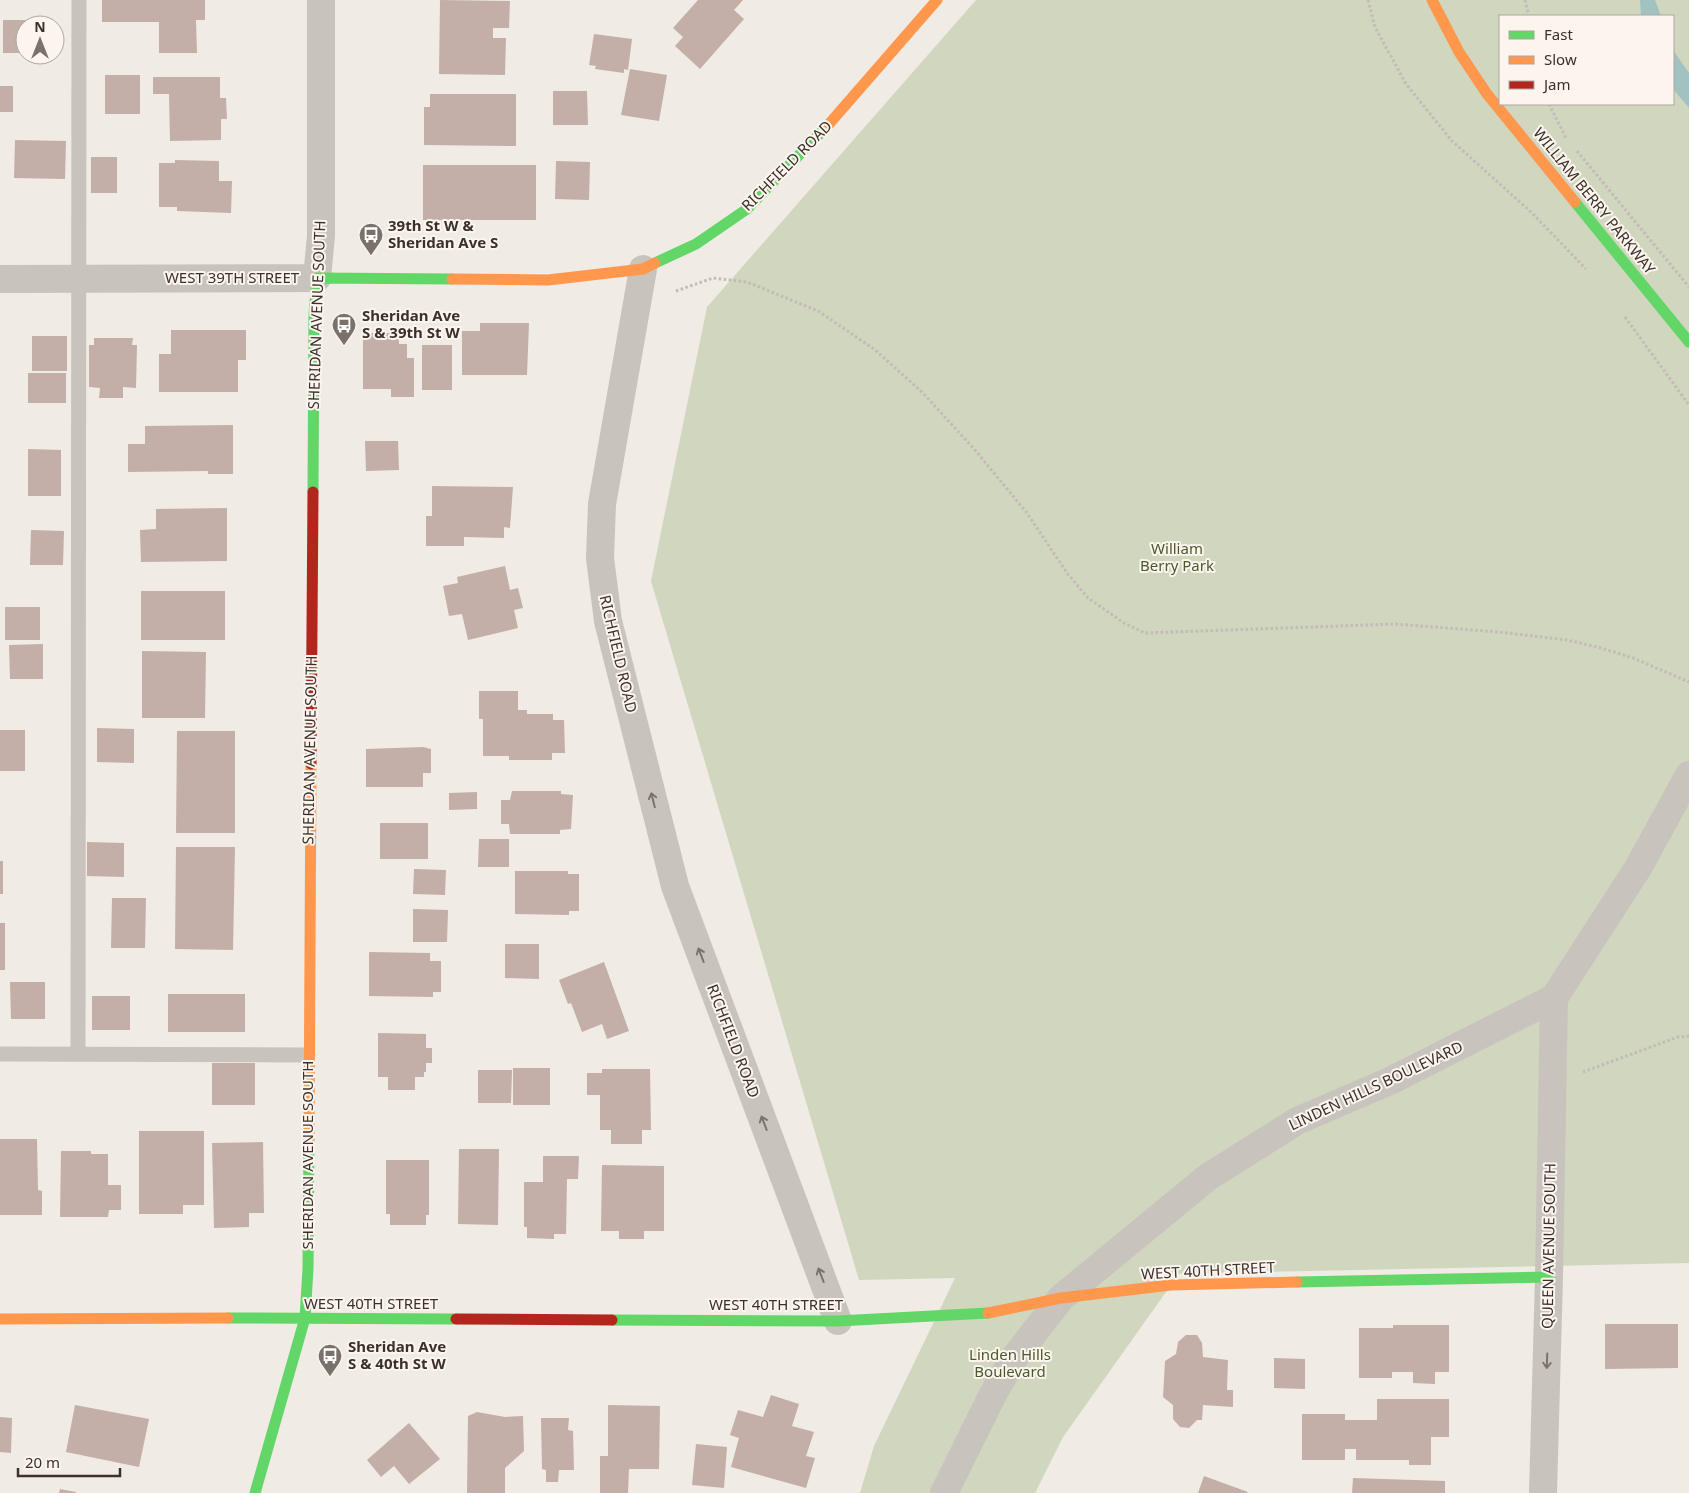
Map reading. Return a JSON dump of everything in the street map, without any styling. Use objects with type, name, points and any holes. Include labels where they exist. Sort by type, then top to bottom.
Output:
[{"type":"street","name":"SHERIDAN AVENUE SOUTH","points":[[255,1493],[305,1318],[308,1269],[314,315],[322,236],[322,0]]},
{"type":"street","name":"RICHFIELD ROAD","points":[[838,1321],[675,886],[608,622],[600,558],[602,504],[643,269],[696,244],[746,210],[833,120],[937,0]]},
{"type":"street","name":"WILLIAM BERRY PARKWAY","points":[[1432,0],[1459,52],[1487,94],[1689,342]]},
{"type":"street","name":"WEST 39TH STREET","points":[[0,279],[317,278],[548,280],[643,269]]},
{"type":"street","points":[[1554,998],[1638,868],[1689,776]]},
{"type":"street","name":"QUEEN AVENUE SOUTH","points":[[1543,1493],[1554,998]]},
{"type":"street","name":"LINDEN HILLS BOULEVARD","points":[[944,1493],[993,1394],[1012,1361],[1061,1298],[1208,1177],[1297,1121],[1392,1080],[1554,998]]},
{"type":"street","name":"WEST 40TH STREET","points":[[0,1320],[305,1318],[838,1321],[997,1312],[1061,1298],[1171,1285],[1549,1277]]},
{"type":"lane","points":[[78,1054],[79,0]]},
{"type":"lane","points":[[0,1054],[308,1055]]},
{"type":"path","points":[[1368,0],[1376,27],[1406,84],[1429,113],[1452,141],[1532,213],[1590,273]]},
{"type":"path","points":[[1525,0],[1529,15]]},
{"type":"path","points":[[1550,105],[1567,139],[1601,177],[1689,287]]},
{"type":"path","points":[[670,293],[713,278],[747,282],[818,311],[874,349],[922,392],[975,450],[1027,513],[1067,573],[1088,598],[1124,623],[1145,633],[1395,624],[1499,632],[1567,640],[1601,648],[1633,658],[1689,682]]},
{"type":"path","points":[[1620,310],[1689,405]]},
{"type":"path","points":[[1577,1074],[1678,1038],[1689,1036]]},
{"type":"green space","name":"William Berry Park","points":[[976,0],[1689,0],[1689,1263],[1166,1274],[1171,1285],[1063,1437],[1035,1493],[860,1493],[874,1446],[955,1278],[859,1280],[651,581],[707,307]]},
{"type":"water","points":[[1640,0],[1655,0],[1661,15],[1641,15]]},
{"type":"water","points":[[1674,51],[1689,73],[1689,108],[1674,90]]},
{"type":"building","points":[[102,0],[205,0],[205,20],[196,20],[197,53],[159,53],[159,22],[102,22]]},
{"type":"building","points":[[440,0],[510,1],[509,28],[493,28],[493,38],[506,38],[505,75],[439,74]]},
{"type":"building","points":[[698,0],[743,0],[734,10],[744,19],[700,69],[675,46],[683,37],[673,28]]},
{"type":"building","points":[[3,20],[15,20],[15,53],[3,53]]},
{"type":"building","points":[[594,34],[632,39],[628,70],[624,69],[624,73],[595,69],[596,66],[589,65]]},
{"type":"building","points":[[630,69],[667,75],[659,121],[621,115]]},
{"type":"building","points":[[105,75],[140,75],[140,114],[105,114]]},
{"type":"building","points":[[153,77],[220,77],[220,98],[226,98],[227,119],[221,119],[221,140],[170,141],[169,94],[153,94]]},
{"type":"building","points":[[0,86],[13,86],[13,112],[0,112]]},
{"type":"building","points":[[553,91],[587,91],[588,125],[553,125]]},
{"type":"building","points":[[430,94],[516,94],[516,146],[424,145],[424,107],[430,107]]},
{"type":"building","points":[[15,140],[66,141],[65,179],[14,178]]},
{"type":"building","points":[[91,157],[117,157],[117,193],[91,193]]},
{"type":"building","points":[[175,160],[219,161],[219,181],[232,181],[231,213],[177,211],[177,207],[159,207],[159,163],[175,163]]},
{"type":"building","points":[[556,161],[590,162],[589,200],[555,199]]},
{"type":"building","points":[[423,165],[536,165],[536,220],[423,220]]},
{"type":"building","points":[[480,323],[529,323],[527,375],[462,375],[462,331],[480,331]]},
{"type":"building","points":[[171,330],[246,330],[246,360],[238,360],[238,392],[159,392],[159,354],[171,354]]},
{"type":"building","points":[[363,333],[399,333],[399,344],[407,344],[407,358],[414,358],[414,397],[391,397],[391,389],[363,389]]},
{"type":"building","points":[[32,336],[67,336],[67,371],[32,371]]},
{"type":"building","points":[[94,338],[133,338],[132,345],[137,345],[136,388],[123,387],[123,398],[99,398],[100,388],[89,387],[89,345],[94,345]]},
{"type":"building","points":[[422,345],[452,345],[452,390],[422,390]]},
{"type":"building","points":[[28,373],[66,373],[66,403],[28,403]]},
{"type":"building","points":[[233,425],[233,474],[208,474],[208,471],[128,472],[128,444],[145,444],[145,426]]},
{"type":"building","points":[[365,441],[398,441],[399,470],[366,471]]},
{"type":"building","points":[[28,449],[61,450],[61,496],[28,496]]},
{"type":"building","points":[[432,486],[513,487],[510,528],[504,527],[504,538],[464,537],[464,546],[426,546],[426,516],[432,516]]},
{"type":"building","points":[[227,508],[227,561],[141,562],[140,530],[156,529],[156,509]]},
{"type":"building","points":[[31,530],[64,531],[63,565],[30,565]]},
{"type":"building","points":[[505,566],[510,590],[518,588],[523,608],[514,610],[518,628],[468,640],[462,614],[449,616],[443,586],[458,583],[457,577]]},
{"type":"building","points":[[141,591],[225,591],[225,640],[141,640]]},
{"type":"building","points":[[5,607],[40,607],[40,640],[5,640]]},
{"type":"building","points":[[43,644],[43,679],[10,679],[9,645]]},
{"type":"building","points":[[142,651],[206,652],[205,718],[142,718]]},
{"type":"building","points":[[479,691],[518,691],[518,710],[527,710],[527,714],[553,714],[553,720],[564,720],[565,753],[552,753],[552,760],[509,760],[509,756],[483,756],[483,719],[479,719]]},
{"type":"building","points":[[97,728],[134,729],[134,763],[97,762]]},
{"type":"building","points":[[0,730],[25,730],[25,771],[0,771]]},
{"type":"building","points":[[177,731],[235,731],[235,833],[176,833]]},
{"type":"building","points":[[423,747],[431,749],[431,773],[423,773],[423,787],[366,787],[366,749]]},
{"type":"building","points":[[512,791],[561,791],[561,794],[573,795],[571,829],[560,830],[560,834],[510,834],[509,824],[501,824],[501,800],[510,800]]},
{"type":"building","points":[[477,792],[477,809],[449,810],[449,793]]},
{"type":"building","points":[[380,823],[428,823],[428,859],[380,859]]},
{"type":"building","points":[[479,839],[509,839],[509,867],[478,867]]},
{"type":"building","points":[[87,842],[124,843],[124,877],[87,876]]},
{"type":"building","points":[[176,847],[235,847],[233,950],[175,949]]},
{"type":"building","points":[[0,861],[3,861],[3,894],[0,894]]},
{"type":"building","points":[[414,869],[446,870],[445,895],[413,894]]},
{"type":"building","points":[[515,871],[568,871],[568,874],[579,874],[579,911],[569,911],[569,915],[515,914]]},
{"type":"building","points":[[112,898],[146,898],[145,948],[111,948]]},
{"type":"building","points":[[413,909],[448,910],[447,942],[413,942]]},
{"type":"building","points":[[0,923],[5,923],[5,970],[0,970]]},
{"type":"building","points":[[505,944],[539,944],[539,979],[505,978]]},
{"type":"building","points":[[369,952],[430,953],[430,961],[441,961],[441,992],[433,992],[433,997],[369,996]]},
{"type":"building","points":[[604,962],[629,1031],[607,1039],[602,1024],[582,1032],[571,1003],[568,1004],[559,980]]},
{"type":"building","points":[[10,982],[45,982],[45,1019],[11,1019]]},
{"type":"building","points":[[168,994],[245,994],[245,1032],[168,1032]]},
{"type":"building","points":[[92,996],[130,996],[130,1030],[92,1030]]},
{"type":"building","points":[[378,1033],[426,1034],[426,1048],[432,1048],[432,1063],[426,1063],[424,1077],[415,1077],[415,1090],[388,1090],[388,1077],[378,1077]]},
{"type":"building","points":[[212,1063],[255,1063],[255,1105],[212,1105]]},
{"type":"building","points":[[513,1068],[550,1068],[550,1105],[513,1105]]},
{"type":"building","points":[[602,1069],[650,1069],[651,1130],[642,1130],[642,1144],[611,1144],[611,1130],[600,1130],[600,1095],[587,1095],[587,1073],[602,1073]]},
{"type":"building","points":[[478,1070],[512,1070],[511,1103],[478,1103]]},
{"type":"building","points":[[139,1131],[204,1131],[204,1205],[183,1205],[183,1214],[139,1214]]},
{"type":"building","points":[[0,1139],[37,1139],[38,1190],[42,1191],[42,1215],[0,1215]]},
{"type":"building","points":[[263,1142],[264,1213],[249,1213],[249,1227],[214,1228],[212,1143]]},
{"type":"building","points":[[459,1149],[499,1149],[498,1225],[458,1224]]},
{"type":"building","points":[[61,1151],[91,1151],[91,1154],[108,1154],[108,1185],[121,1185],[121,1210],[109,1210],[108,1217],[60,1217]]},
{"type":"building","points":[[543,1156],[579,1156],[578,1179],[567,1179],[566,1234],[554,1234],[554,1239],[527,1238],[527,1227],[524,1227],[524,1182],[543,1182]]},
{"type":"building","points":[[386,1160],[429,1160],[429,1215],[426,1215],[426,1225],[390,1225],[390,1214],[386,1214]]},
{"type":"building","points":[[602,1165],[664,1166],[664,1231],[644,1231],[644,1239],[619,1239],[619,1231],[601,1231]]},
{"type":"building","points":[[1605,1324],[1678,1324],[1678,1368],[1605,1369]]},
{"type":"building","points":[[1393,1325],[1449,1325],[1449,1372],[1435,1372],[1435,1384],[1413,1383],[1413,1372],[1392,1372],[1392,1378],[1359,1378],[1359,1328],[1393,1328]]},
{"type":"building","points":[[1186,1335],[1197,1335],[1202,1343],[1203,1357],[1228,1360],[1227,1390],[1233,1390],[1233,1407],[1203,1405],[1202,1420],[1197,1420],[1189,1428],[1180,1427],[1173,1419],[1173,1405],[1163,1397],[1165,1361],[1176,1354],[1178,1342]]},
{"type":"building","points":[[1274,1358],[1305,1359],[1305,1389],[1274,1388]]},
{"type":"building","points":[[771,1395],[799,1404],[792,1426],[814,1432],[806,1456],[815,1458],[806,1488],[731,1467],[739,1438],[730,1435],[738,1410],[763,1417]]},
{"type":"building","points":[[1377,1399],[1449,1399],[1449,1437],[1431,1437],[1431,1465],[1409,1465],[1409,1460],[1356,1460],[1356,1449],[1345,1449],[1345,1460],[1302,1460],[1302,1414],[1345,1414],[1345,1420],[1377,1420]]},
{"type":"building","points":[[75,1405],[149,1419],[139,1467],[66,1452]]},
{"type":"building","points":[[608,1405],[660,1406],[659,1469],[629,1469],[628,1493],[600,1493],[600,1456],[608,1456]]},
{"type":"building","points":[[477,1412],[505,1417],[523,1416],[524,1451],[505,1468],[505,1493],[467,1493],[468,1416]]},
{"type":"building","points":[[0,1417],[12,1418],[11,1453],[0,1452]]},
{"type":"building","points":[[541,1418],[569,1418],[568,1430],[573,1431],[574,1470],[559,1470],[558,1482],[546,1482],[546,1470],[542,1469]]},
{"type":"building","points":[[409,1423],[440,1459],[409,1484],[394,1466],[381,1477],[367,1460]]},
{"type":"building","points":[[696,1444],[727,1447],[724,1488],[692,1485]]},
{"type":"building","points":[[1204,1476],[1248,1492],[1198,1493]]},
{"type":"building","points":[[1353,1478],[1445,1481],[1445,1493],[1352,1493]]},
{"type":"building","points":[[60,1489],[76,1492],[76,1493],[59,1493]]},
{"type":"traffic: fast","points":[[655,263],[696,244],[747,209],[829,124]]},
{"type":"traffic: fast","points":[[1575,202],[1689,342]]},
{"type":"traffic: fast","points":[[313,492],[314,315],[317,278],[452,279]]},
{"type":"traffic: fast","points":[[255,1493],[305,1318],[308,1269],[309,1139]]},
{"type":"traffic: fast","points":[[1297,1282],[1549,1277]]},
{"type":"traffic: fast","points":[[612,1320],[838,1321],[988,1313]]},
{"type":"traffic: fast","points":[[228,1318],[456,1319]]},
{"type":"traffic: slow","points":[[829,124],[937,0]]},
{"type":"traffic: slow","points":[[1432,0],[1459,52],[1487,94],[1575,202]]},
{"type":"traffic: slow","points":[[452,279],[548,280],[643,269],[655,263]]},
{"type":"traffic: slow","points":[[309,1139],[311,764]]},
{"type":"traffic: slow","points":[[988,1313],[1061,1298],[1171,1285],[1297,1282]]},
{"type":"traffic: slow","points":[[0,1319],[228,1318]]},
{"type":"traffic: jam","points":[[311,764],[313,492]]},
{"type":"traffic: jam","points":[[456,1319],[612,1320]]},
{"type":"place","name":"39th St W & Sheridan Ave S","points":[[371,256]]},
{"type":"place","name":"Sheridan Ave S & 39th St W","points":[[344,346]]},
{"type":"place","name":"Sheridan Ave S & 40th St W","points":[[330,1377]]},
{"type":"park label","name":"Linden Hills Boulevard","points":[[1010,1364]]}]
